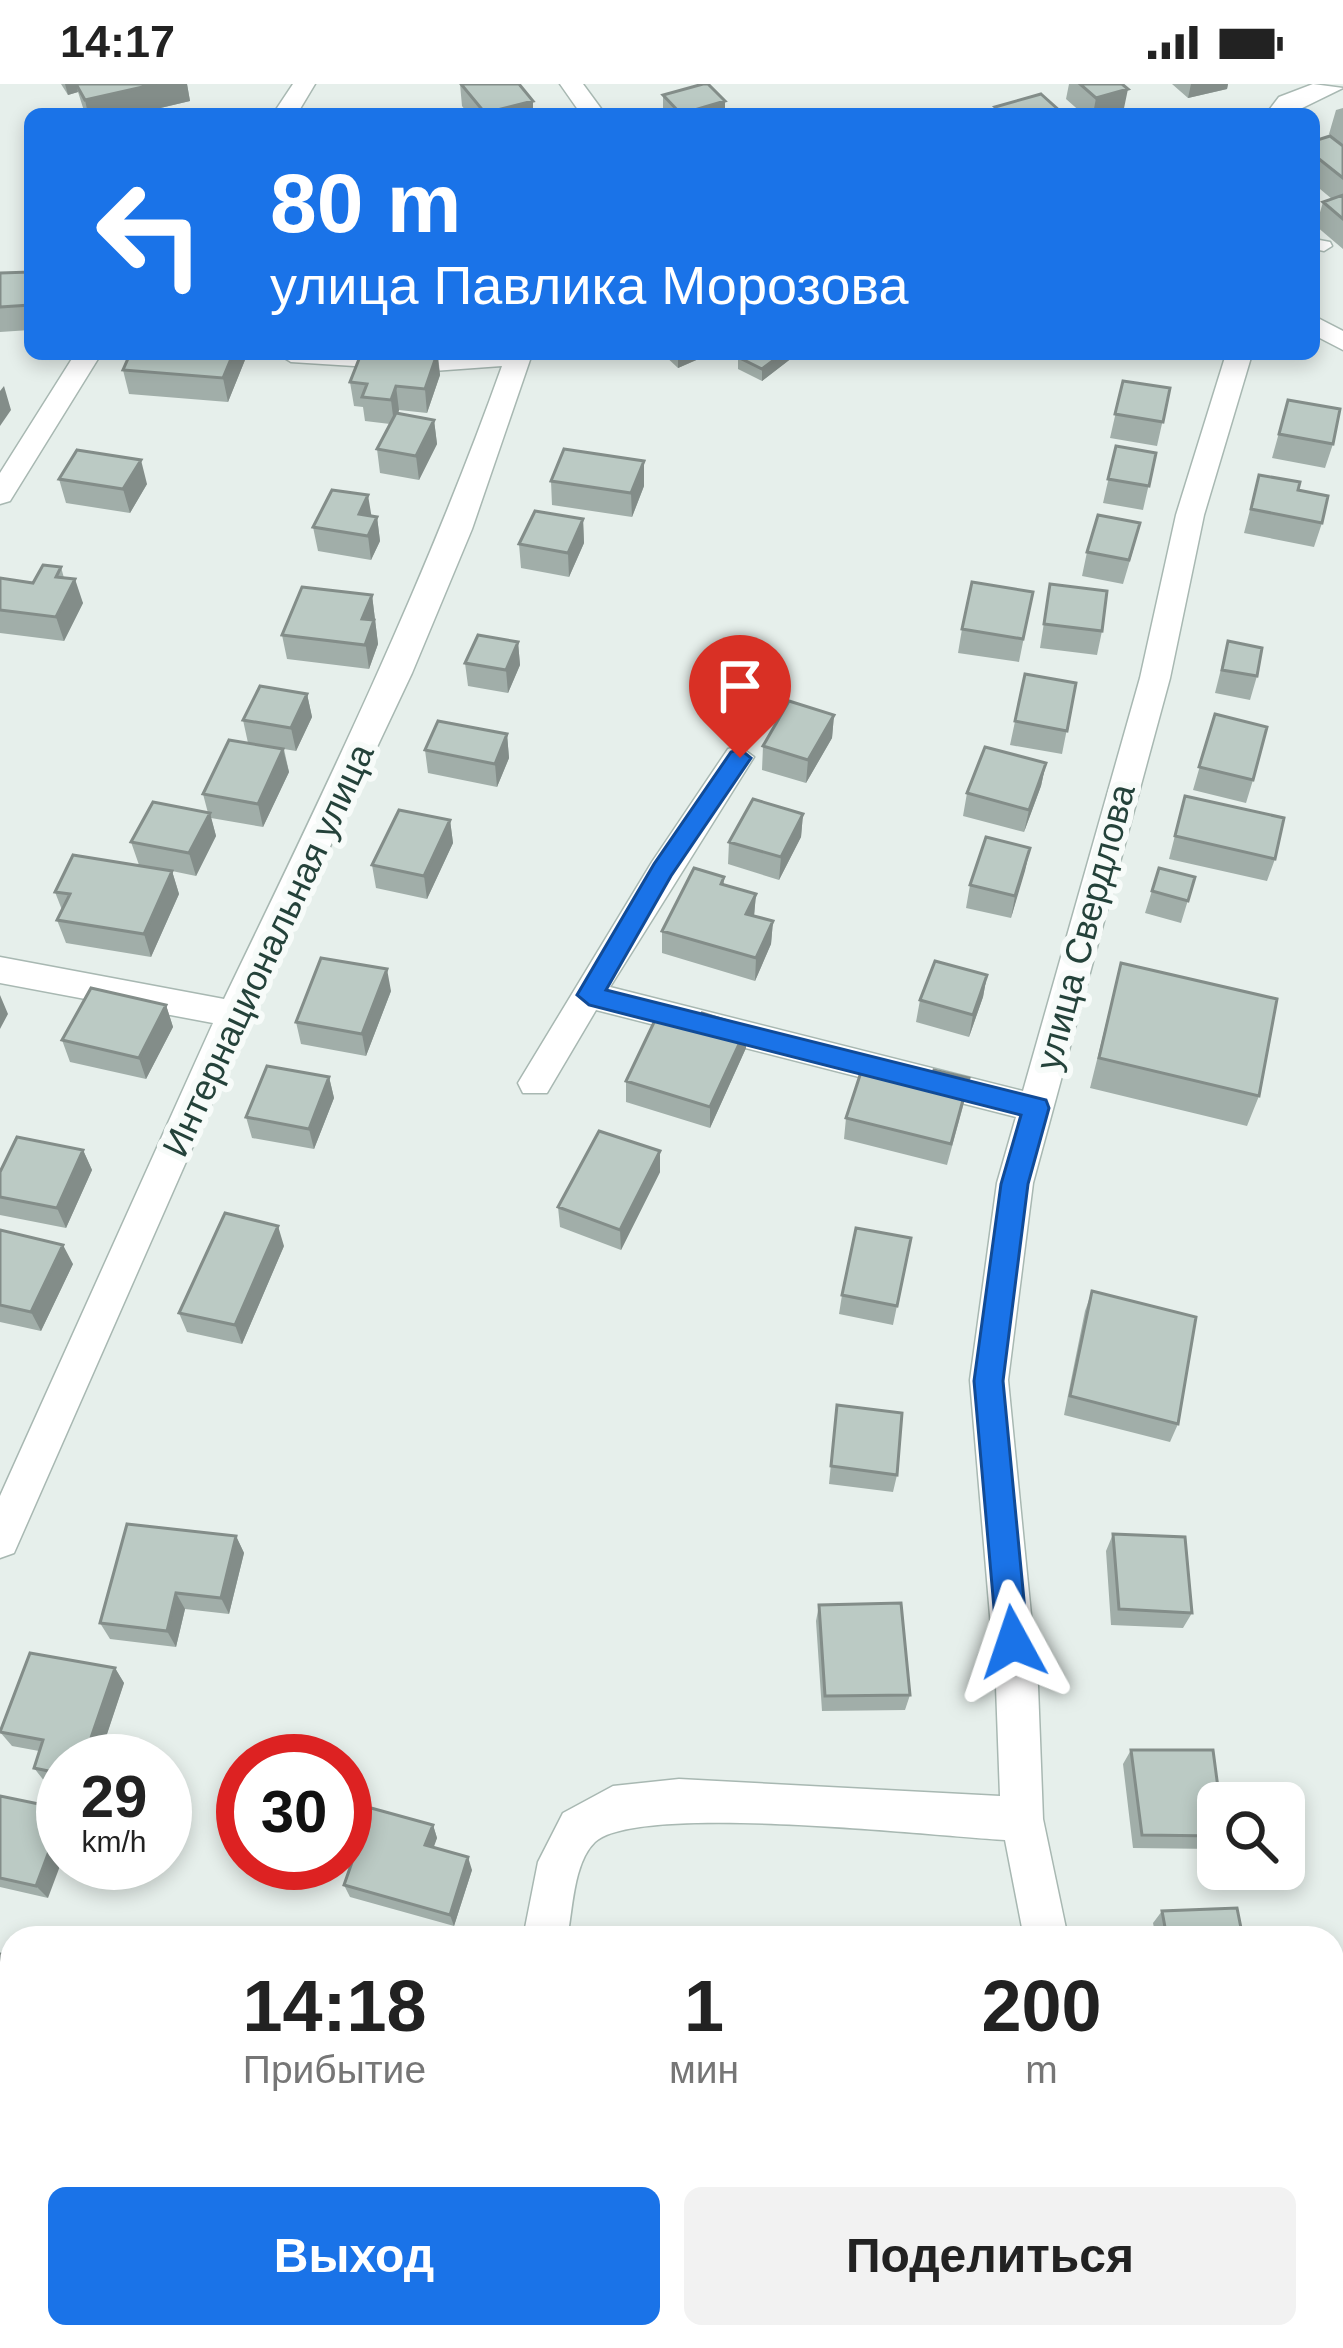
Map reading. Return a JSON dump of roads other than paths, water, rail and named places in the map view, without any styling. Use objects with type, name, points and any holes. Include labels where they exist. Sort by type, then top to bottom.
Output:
[{"type":"street","points":[[1265,84],[1283,108],[1334,84]]},
{"type":"street","points":[[0,495],[84,360]]},
{"type":"street","points":[[398,360],[461,360]]},
{"type":"street","name":"Интернациональная улица","points":[[0,1540],[234,1014],[397,673],[494,431],[515,360]]},
{"type":"street","name":"улица Свердлова","points":[[1044,1926],[1022,1819],[1017,1686],[988,1381],[1015,1184],[1155,678],[1190,514],[1237,360]]},
{"type":"street","points":[[535,1083],[663,870],[740,758]]},
{"type":"street","points":[[0,970],[234,1014]]},
{"type":"street","points":[[589,995],[1036,1108]]},
{"type":"street","points":[[547,1926],[560,1862],[578,1828],[613,1807],[679,1800],[1022,1819]]}]
